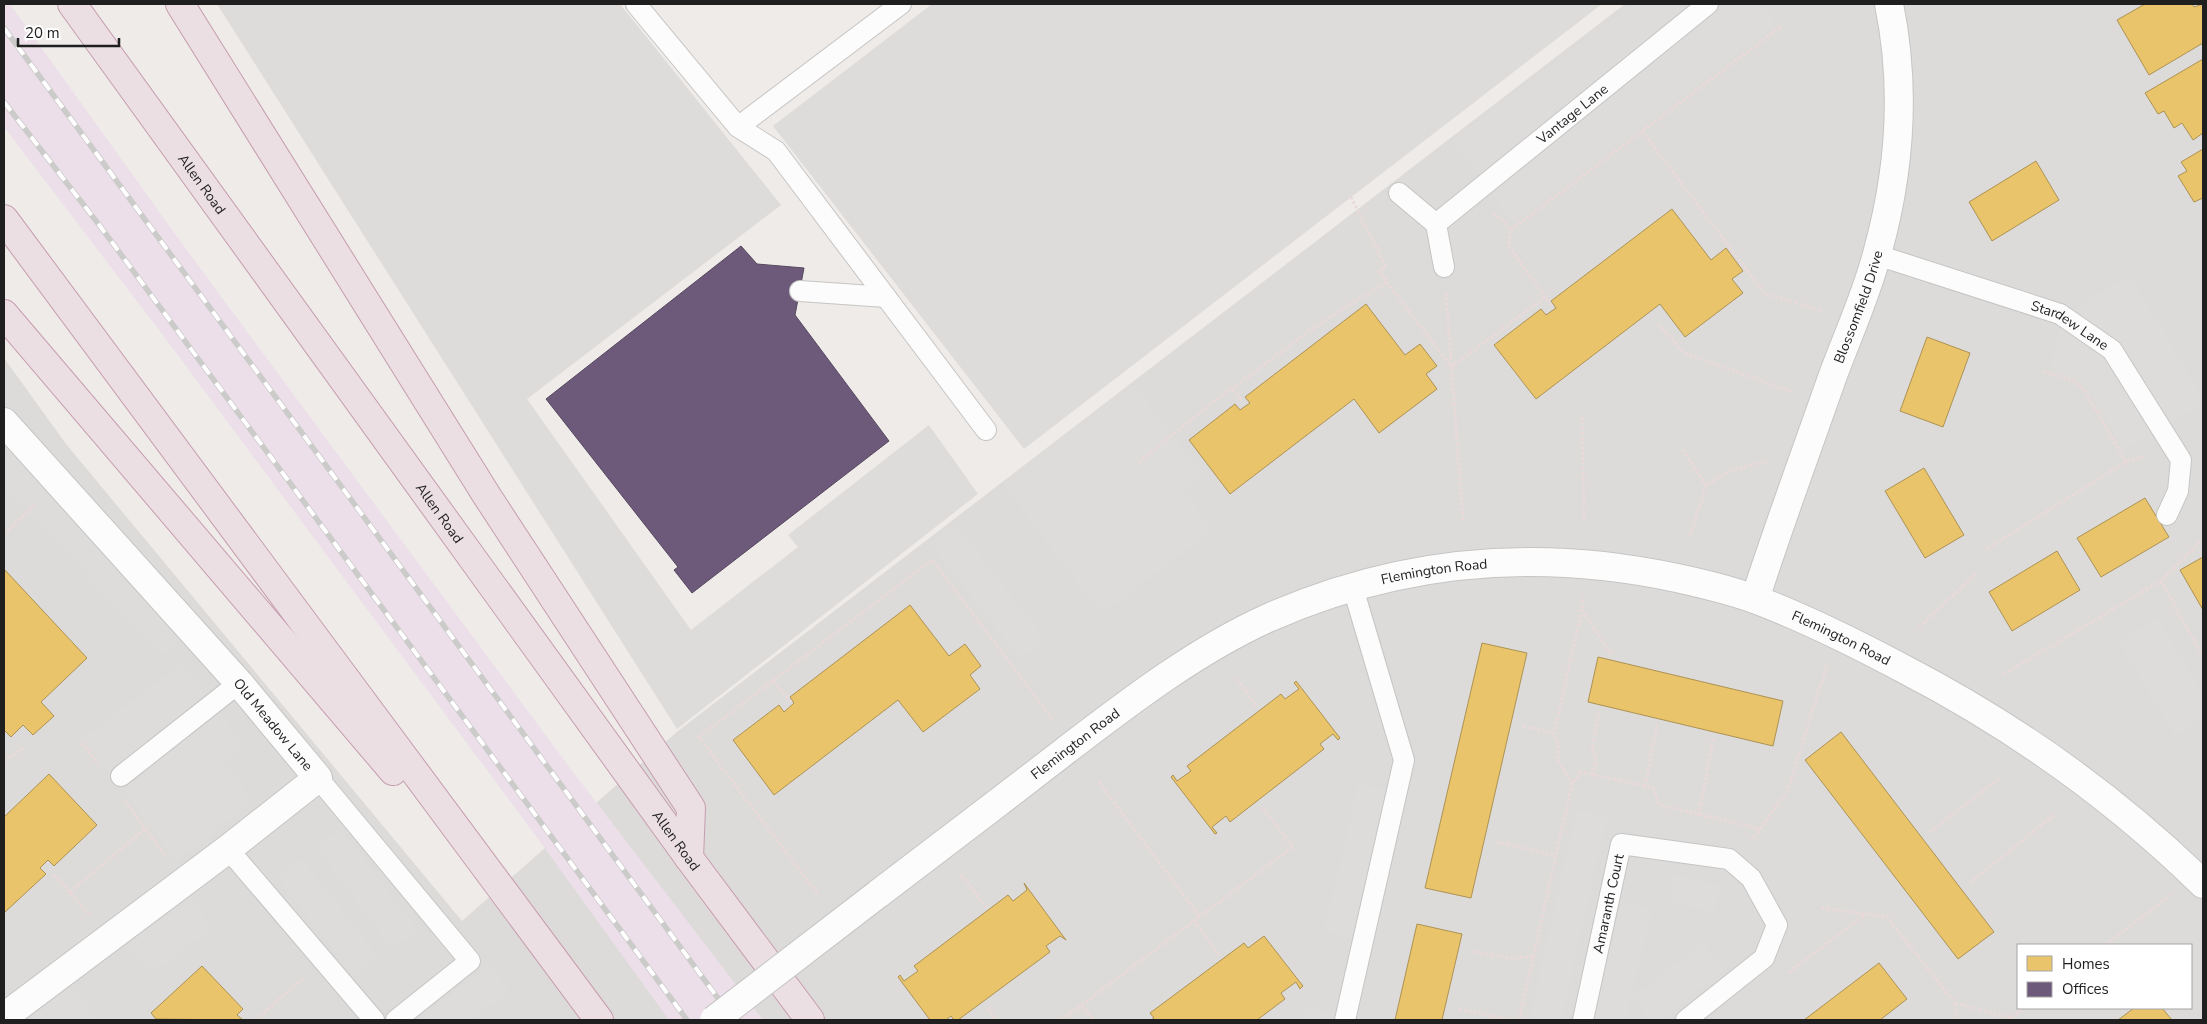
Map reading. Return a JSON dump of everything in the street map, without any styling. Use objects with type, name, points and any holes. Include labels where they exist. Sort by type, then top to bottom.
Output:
[{"type":"highway","name":"Allen Road","points":[[72,4],[689,858],[810,1020]]},
{"type":"highway","points":[[180,4],[486,496],[691,808],[689,858]]},
{"type":"highway","points":[[4,219],[599,1020]]},
{"type":"highway","points":[[4,314],[556,963]]},
{"type":"street","name":"Blossomfield Drive","points":[[1756,599],[1772,544],[1877,255],[1893,183],[1899,138],[1898,84],[1894,31],[1889,4]]},
{"type":"street","name":"Old Meadow Lane","points":[[4,422],[239,683],[318,778],[228,849],[4,1017]]},
{"type":"street","name":"Flemington Road","points":[[714,1020],[1118,711],[1214,647],[1266,619],[1312,601],[1353,588],[1418,572],[1466,564],[1585,563],[1645,572],[1703,584],[1756,599],[1837,634],[1962,699],[2029,740],[2100,794],[2203,884]]},
{"type":"lane","points":[[636,4],[738,128],[776,151],[986,430]]},
{"type":"lane","points":[[738,128],[901,4]]},
{"type":"lane","name":"Vantage Lane","points":[[1436,224],[1708,4]]},
{"type":"lane","points":[[1399,193],[1436,224],[1444,267]]},
{"type":"lane","name":"Stardew Lane","points":[[1877,255],[2060,314],[2112,350],[2180,460],[2178,491],[2167,515]]},
{"type":"lane","points":[[800,291],[886,297]]},
{"type":"lane","points":[[1345,1020],[1404,760],[1353,588]]},
{"type":"lane","points":[[121,776],[239,683]]},
{"type":"lane","points":[[318,778],[470,961],[396,1020]]},
{"type":"lane","name":"Amaranth Court","points":[[1583,1020],[1621,844],[1729,859],[1750,878],[1777,926],[1764,958],[1686,1020]]},
{"type":"lane","points":[[228,849],[374,1020]]},
{"type":"path","points":[[1510,230],[1781,27]]},
{"type":"path","points":[[1642,131],[1765,294],[1824,311]]},
{"type":"path","points":[[1352,197],[1386,267],[1379,272],[1451,367]]},
{"type":"path","points":[[1486,211],[1504,219],[1510,230],[1509,247],[1552,306]]},
{"type":"path","points":[[1444,267],[1463,521]]},
{"type":"path","points":[[1139,462],[1312,329],[1386,282]]},
{"type":"path","points":[[1451,367],[1546,297]]},
{"type":"path","points":[[1658,324],[1684,353],[1792,392]]},
{"type":"path","points":[[2044,372],[2074,382],[2085,391],[2126,462]]},
{"type":"path","points":[[1232,389],[1243,402]]},
{"type":"path","points":[[1582,418],[1584,519]]},
{"type":"path","points":[[1987,549],[2126,462],[2172,447]]},
{"type":"path","points":[[1683,450],[1706,485]]},
{"type":"path","points":[[1690,535],[1706,485],[1729,472],[1768,460]]},
{"type":"path","points":[[4,534],[59,483]]},
{"type":"path","points":[[2004,674],[2161,581],[2203,539]]},
{"type":"path","points":[[817,893],[699,737],[932,560],[1055,722]]},
{"type":"path","points":[[1919,627],[1976,574]]},
{"type":"path","points":[[2161,581],[2203,657]]},
{"type":"path","points":[[1572,784],[1557,759],[1559,746],[1554,733],[1582,610],[1582,590]]},
{"type":"path","points":[[1582,610],[1612,655]]},
{"type":"path","points":[[1735,864],[1787,792],[1828,662]]},
{"type":"path","points":[[1237,679],[1256,707]]},
{"type":"path","points":[[773,681],[792,703]]},
{"type":"path","points":[[1593,775],[1596,758],[1592,748],[1599,712]]},
{"type":"path","points":[[1645,786],[1657,725]]},
{"type":"path","points":[[1523,726],[1554,733]]},
{"type":"path","points":[[1699,815],[1713,738]]},
{"type":"path","points":[[82,743],[99,767]]},
{"type":"path","points":[[4,760],[24,748]]},
{"type":"path","points":[[1930,832],[2000,778]]},
{"type":"path","points":[[1099,782],[1199,916]]},
{"type":"path","points":[[122,798],[184,881]]},
{"type":"path","points":[[1062,1020],[1293,847],[1263,808]]},
{"type":"path","points":[[1970,883],[2055,814]]},
{"type":"path","points":[[70,892],[145,829]]},
{"type":"path","points":[[1497,842],[1556,856]]},
{"type":"path","points":[[54,875],[110,936]]},
{"type":"path","points":[[961,875],[986,908]]},
{"type":"path","points":[[2107,944],[2173,893]]},
{"type":"path","points":[[1822,908],[1887,916],[1954,1003],[1956,1020]]},
{"type":"path","points":[[1788,973],[1866,914]]},
{"type":"path","points":[[1194,920],[1219,955]]},
{"type":"path","points":[[1471,951],[1510,958],[1533,957]]},
{"type":"path","points":[[256,1020],[323,960]]},
{"type":"path","points":[[1954,1003],[2010,1019],[2023,1009]]},
{"type":"path","points":[[1082,1005],[1093,1020]]},
{"type":"path","points":[[988,1008],[996,1020]]},
{"type":"path","points":[[1459,1009],[1511,1020]]},
{"type":"shaded area","points":[[4,4],[10,4],[175,234],[570,768],[763,1020],[669,1020],[536,836],[165,338],[4,127]]},
{"type":"shaded area","points":[[217,4],[620,4],[781,205],[527,399],[691,630],[798,547],[788,535],[929,425],[978,494],[677,729]]},
{"type":"shaded area","points":[[932,4],[1602,4],[1024,449],[773,126]]},
{"type":"shaded area","points":[[1625,4],[2203,4],[2203,1020],[4,1020],[4,358],[66,444],[462,921],[678,731]]},
{"type":"shaded area","points":[[1634,4],[1761,4],[1776,24],[1513,221],[1452,140]]},
{"type":"shaded area","points":[[2130,276],[2203,398],[2203,403],[2123,449],[2090,389],[2078,381],[2049,370],[2065,314]]},
{"type":"shaded area","points":[[1133,384],[1203,475],[1183,491],[1213,530],[1102,614],[1002,483]]},
{"type":"shaded area","points":[[4,441],[186,634],[163,655],[4,486]]},
{"type":"shaded area","points":[[955,524],[1045,639],[1020,658],[930,543]]},
{"type":"shaded area","points":[[2158,619],[2203,696],[2203,717],[2175,735],[2119,642]]},
{"type":"shaded area","points":[[182,663],[244,745],[223,761],[253,801],[177,860],[83,739]]},
{"type":"shaded area","points":[[1359,783],[1391,791],[1356,939],[1324,931]]},
{"type":"shaded area","points":[[1577,809],[1607,817],[1561,1020],[1529,1020]]},
{"type":"shaded area","points":[[340,829],[417,930],[392,949],[316,847]]},
{"type":"shaded area","points":[[302,859],[378,957],[354,976],[278,877]]},
{"type":"shaded area","points":[[1671,874],[1726,887],[1719,894],[1714,913],[1672,902],[1674,882]]},
{"type":"shaded area","points":[[191,899],[212,928],[150,974],[128,944]]},
{"type":"shaded area","points":[[1622,902],[1653,908],[1626,1020],[1594,1020]]},
{"type":"shaded area","points":[[1703,943],[1724,970],[1660,1020],[1651,1020],[1633,998]]},
{"type":"shaded area","points":[[489,965],[509,991],[471,1020],[419,1020]]},
{"type":"shaded area","points":[[67,986],[99,1020],[29,1020]]},
{"type":"shaded area","points":[[1307,1007],[1341,1015],[1340,1020],[1304,1020]]},
{"type":"building: Homes","points":[[2145,4],[2192,4],[2194,7],[2203,4],[2203,43],[2149,75],[2117,20]]},
{"type":"building: Homes","points":[[2203,59],[2203,133],[2193,140],[2182,123],[2174,128],[2164,111],[2158,114],[2145,93]]},
{"type":"building: Homes","points":[[2203,149],[2203,198],[2194,202],[2178,176],[2187,171],[2181,162]]},
{"type":"building: Homes","points":[[2036,161],[2059,200],[1992,241],[1969,202]]},
{"type":"building: Homes","points":[[1672,209],[1711,260],[1726,248],[1743,271],[1732,279],[1743,293],[1685,337],[1660,304],[1536,399],[1494,345],[1541,309],[1546,315],[1556,308],[1551,301]]},
{"type":"building: Homes","points":[[1366,304],[1405,355],[1420,344],[1437,366],[1426,374],[1437,389],[1379,433],[1354,399],[1230,494],[1189,440],[1235,404],[1240,410],[1250,403],[1245,397]]},
{"type":"building: Homes","points":[[1927,337],[1970,353],[1943,427],[1900,411]]},
{"type":"building: Homes","points":[[1924,468],[1964,535],[1925,558],[1885,491]]},
{"type":"building: Homes","points":[[2145,498],[2169,537],[2101,577],[2077,538]]},
{"type":"building: Homes","points":[[2057,551],[2080,590],[2012,631],[1989,592]]},
{"type":"building: Homes","points":[[2203,557],[2203,610],[2180,570]]},
{"type":"building: Homes","points":[[4,569],[87,658],[41,702],[54,716],[33,735],[23,725],[11,737],[4,730]]},
{"type":"building: Homes","points":[[910,605],[949,656],[965,644],[981,666],[970,675],[980,689],[923,732],[898,700],[774,795],[733,740],[779,705],[784,712],[794,703],[790,697]]},
{"type":"building: Homes","points":[[1482,643],[1527,653],[1471,898],[1425,888]]},
{"type":"building: Homes","points":[[1598,657],[1783,701],[1773,746],[1588,702]]},
{"type":"building: Homes","points":[[1296,681],[1340,738],[1338,740],[1333,734],[1320,744],[1324,749],[1230,822],[1226,816],[1212,827],[1217,833],[1215,834],[1171,777],[1173,775],[1177,781],[1191,771],[1187,766],[1281,694],[1285,699],[1299,689],[1294,683]]},
{"type":"building: Homes","points":[[1841,732],[1994,932],[1958,959],[1805,760]]},
{"type":"building: Homes","points":[[49,774],[97,825],[54,866],[48,860],[40,868],[46,874],[4,913],[4,817]]},
{"type":"building: Homes","points":[[1024,883],[1066,940],[1060,936],[1046,946],[1050,952],[958,1020],[954,1020],[951,1016],[946,1020],[930,1020],[898,977],[900,975],[904,981],[918,971],[914,966],[1008,895],[1013,901],[1027,890]]},
{"type":"building: Homes","points":[[1417,924],[1462,934],[1442,1020],[1395,1020]]},
{"type":"building: Homes","points":[[1264,936],[1303,986],[1300,989],[1296,982],[1281,993],[1285,999],[1257,1020],[1151,1020],[1154,1018],[1150,1013],[1244,943],[1248,948]]},
{"type":"building: Homes","points":[[1879,963],[1907,999],[1880,1020],[1804,1020]]},
{"type":"building: Homes","points":[[202,966],[243,1009],[237,1015],[243,1020],[156,1019],[151,1013]]},
{"type":"building: Homes","points":[[2133,1009],[2163,1009],[2172,1020],[2118,1020]]},
{"type":"building: Offices","points":[[741,246],[757,264],[804,268],[795,315],[889,441],[692,593],[674,570],[678,567],[546,399]]},
{"type":"railway","points":[[4,28],[734,1020]]},
{"type":"railway","points":[[4,102],[100,226],[687,1020]]}]
